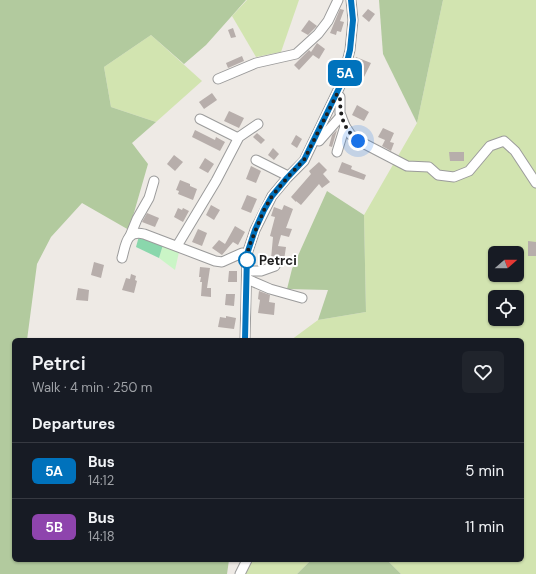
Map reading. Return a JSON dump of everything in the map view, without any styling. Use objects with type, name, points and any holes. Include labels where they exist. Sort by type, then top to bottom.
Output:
[{"type":"street","points":[[218,79],[256,63],[296,54],[318,34],[328,21],[338,0]]},
{"type":"street","points":[[245,338],[247,266],[255,230],[272,196],[288,176],[304,160],[337,94],[342,82],[350,50],[353,20],[351,0]]},
{"type":"street","points":[[337,94],[340,97],[341,116],[351,135],[358,141],[407,166],[428,167],[438,175],[454,177],[469,171],[490,146],[504,141],[515,151],[536,183]]},
{"type":"street","points":[[320,140],[341,116]]},
{"type":"street","points":[[200,119],[238,138]]},
{"type":"street","points":[[177,246],[216,181],[238,138],[258,124]]},
{"type":"street","points":[[337,152],[345,126]]},
{"type":"street","points":[[256,160],[288,176]]},
{"type":"street","points":[[122,258],[126,243],[149,198],[154,181]]},
{"type":"street","points":[[130,236],[137,232],[144,234],[215,261],[222,262],[235,257],[247,266],[262,271],[275,266]]},
{"type":"street","points":[[247,266],[270,289],[302,298]]},
{"type":"street","points":[[241,572],[246,562]]},
{"type":"green space","points":[[0,0],[246,0],[206,45],[184,64],[151,35],[104,67],[111,107],[156,122],[132,143],[148,164],[129,230],[82,203],[51,237],[37,264],[27,338],[12,338],[12,562],[229,562],[227,574],[0,574]]},
{"type":"green space","points":[[247,0],[299,0],[281,52],[256,57],[232,16]]},
{"type":"green space","points":[[379,0],[443,0],[417,123],[383,54]]},
{"type":"green space","points":[[443,0],[536,0],[536,574],[401,574],[389,562],[524,562],[524,338],[294,338],[318,320],[366,312],[364,215],[417,123]]},
{"type":"green space","points":[[151,35],[202,81],[156,122],[111,107],[104,67]]},
{"type":"green space","points":[[327,191],[364,215],[366,312],[318,320],[328,290],[287,289],[292,269]]},
{"type":"green space","points":[[139,236],[163,245],[159,258],[136,247]]},
{"type":"green space","points":[[163,245],[179,252],[175,270],[159,258]]},
{"type":"green space","points":[[250,562],[309,562],[297,574],[245,574]]},
{"type":"green space","points":[[309,562],[389,562],[401,574],[297,574]]},
{"type":"building","points":[[340,9],[344,10],[340,21],[344,22],[341,32],[337,31],[336,35],[330,33]]},
{"type":"building","points":[[368,9],[375,14],[369,22],[362,16]]},
{"type":"building","points":[[309,20],[317,26],[308,35],[301,31]]},
{"type":"building","points":[[233,28],[236,37],[231,38],[228,30]]},
{"type":"building","points":[[317,43],[325,49],[319,59],[313,55],[299,70],[294,65],[309,50],[311,52]]},
{"type":"building","points":[[242,56],[244,61],[228,68],[226,63]]},
{"type":"building","points":[[356,57],[371,63],[364,77],[356,73],[358,69],[352,67]]},
{"type":"building","points":[[212,93],[217,100],[204,109],[199,102]]},
{"type":"building","points":[[357,105],[369,112],[364,121],[352,115]]},
{"type":"building","points":[[229,111],[244,118],[239,128],[224,121]]},
{"type":"building","points":[[383,128],[394,133],[390,142],[394,143],[391,151],[382,146],[385,140],[378,137]]},
{"type":"building","points":[[195,130],[215,140],[216,137],[225,142],[220,151],[192,137]]},
{"type":"building","points":[[337,130],[332,147],[329,146],[332,135]]},
{"type":"building","points":[[257,133],[265,140],[261,144],[253,137]]},
{"type":"building","points":[[296,135],[302,139],[297,148],[291,144]]},
{"type":"building","points":[[273,148],[279,154],[274,160],[268,155]]},
{"type":"building","points":[[449,152],[464,152],[464,161],[450,161]]},
{"type":"building","points":[[174,155],[183,162],[175,171],[167,164]]},
{"type":"building","points":[[205,158],[214,164],[208,173],[199,168]]},
{"type":"building","points":[[319,162],[327,170],[323,174],[330,182],[322,188],[319,184],[301,205],[291,197],[311,174],[309,171]]},
{"type":"building","points":[[342,162],[352,166],[351,169],[366,175],[364,180],[338,172]]},
{"type":"building","points":[[251,166],[261,171],[256,183],[246,179]]},
{"type":"building","points":[[180,180],[197,189],[193,200],[178,194],[179,191],[176,190]]},
{"type":"building","points":[[247,195],[257,199],[251,213],[241,209]]},
{"type":"building","points":[[211,205],[220,210],[214,220],[206,215]]},
{"type":"building","points":[[284,205],[293,209],[286,228],[292,229],[289,237],[281,235],[278,246],[286,247],[284,260],[271,259],[273,237],[270,236],[275,217],[271,216],[274,207],[282,210]]},
{"type":"building","points":[[178,208],[182,210],[183,208],[189,211],[183,222],[174,217]]},
{"type":"building","points":[[147,213],[159,218],[155,227],[142,222]]},
{"type":"building","points":[[235,226],[245,232],[238,245],[233,242],[222,255],[212,248],[219,240],[225,244]]},
{"type":"building","points":[[198,229],[207,233],[202,246],[192,242]]},
{"type":"building","points":[[528,241],[536,242],[536,256],[528,256]]},
{"type":"building","points":[[94,262],[104,265],[101,278],[91,275]]},
{"type":"building","points":[[200,267],[210,268],[207,288],[211,288],[211,297],[201,296],[202,282],[200,282],[201,277],[199,277]]},
{"type":"building","points":[[229,271],[237,271],[237,282],[228,282]]},
{"type":"building","points":[[131,274],[136,276],[135,280],[137,281],[134,293],[122,290],[126,278],[130,279]]},
{"type":"building","points":[[78,288],[89,290],[88,301],[76,300]]},
{"type":"building","points":[[259,291],[270,295],[269,302],[275,303],[274,315],[258,313],[260,300],[258,299]]},
{"type":"building","points":[[226,294],[235,294],[234,306],[225,305]]},
{"type":"building","points":[[226,316],[236,318],[234,329],[218,327],[220,317],[226,318]]},
{"type":"bus line","name":"5A","points":[[245,338],[247,254],[250,244],[264,210],[272,196],[304,160],[322,126],[342,82],[350,50],[353,20],[351,0]]},
{"type":"place","name":"Petrci","points":[[247,260]]},
{"type":"route","points":[[247,260],[247,262],[247,254],[250,244],[264,210],[272,196],[304,160],[337,94],[340,97],[340,112],[345,126],[351,135],[358,141]]}]
